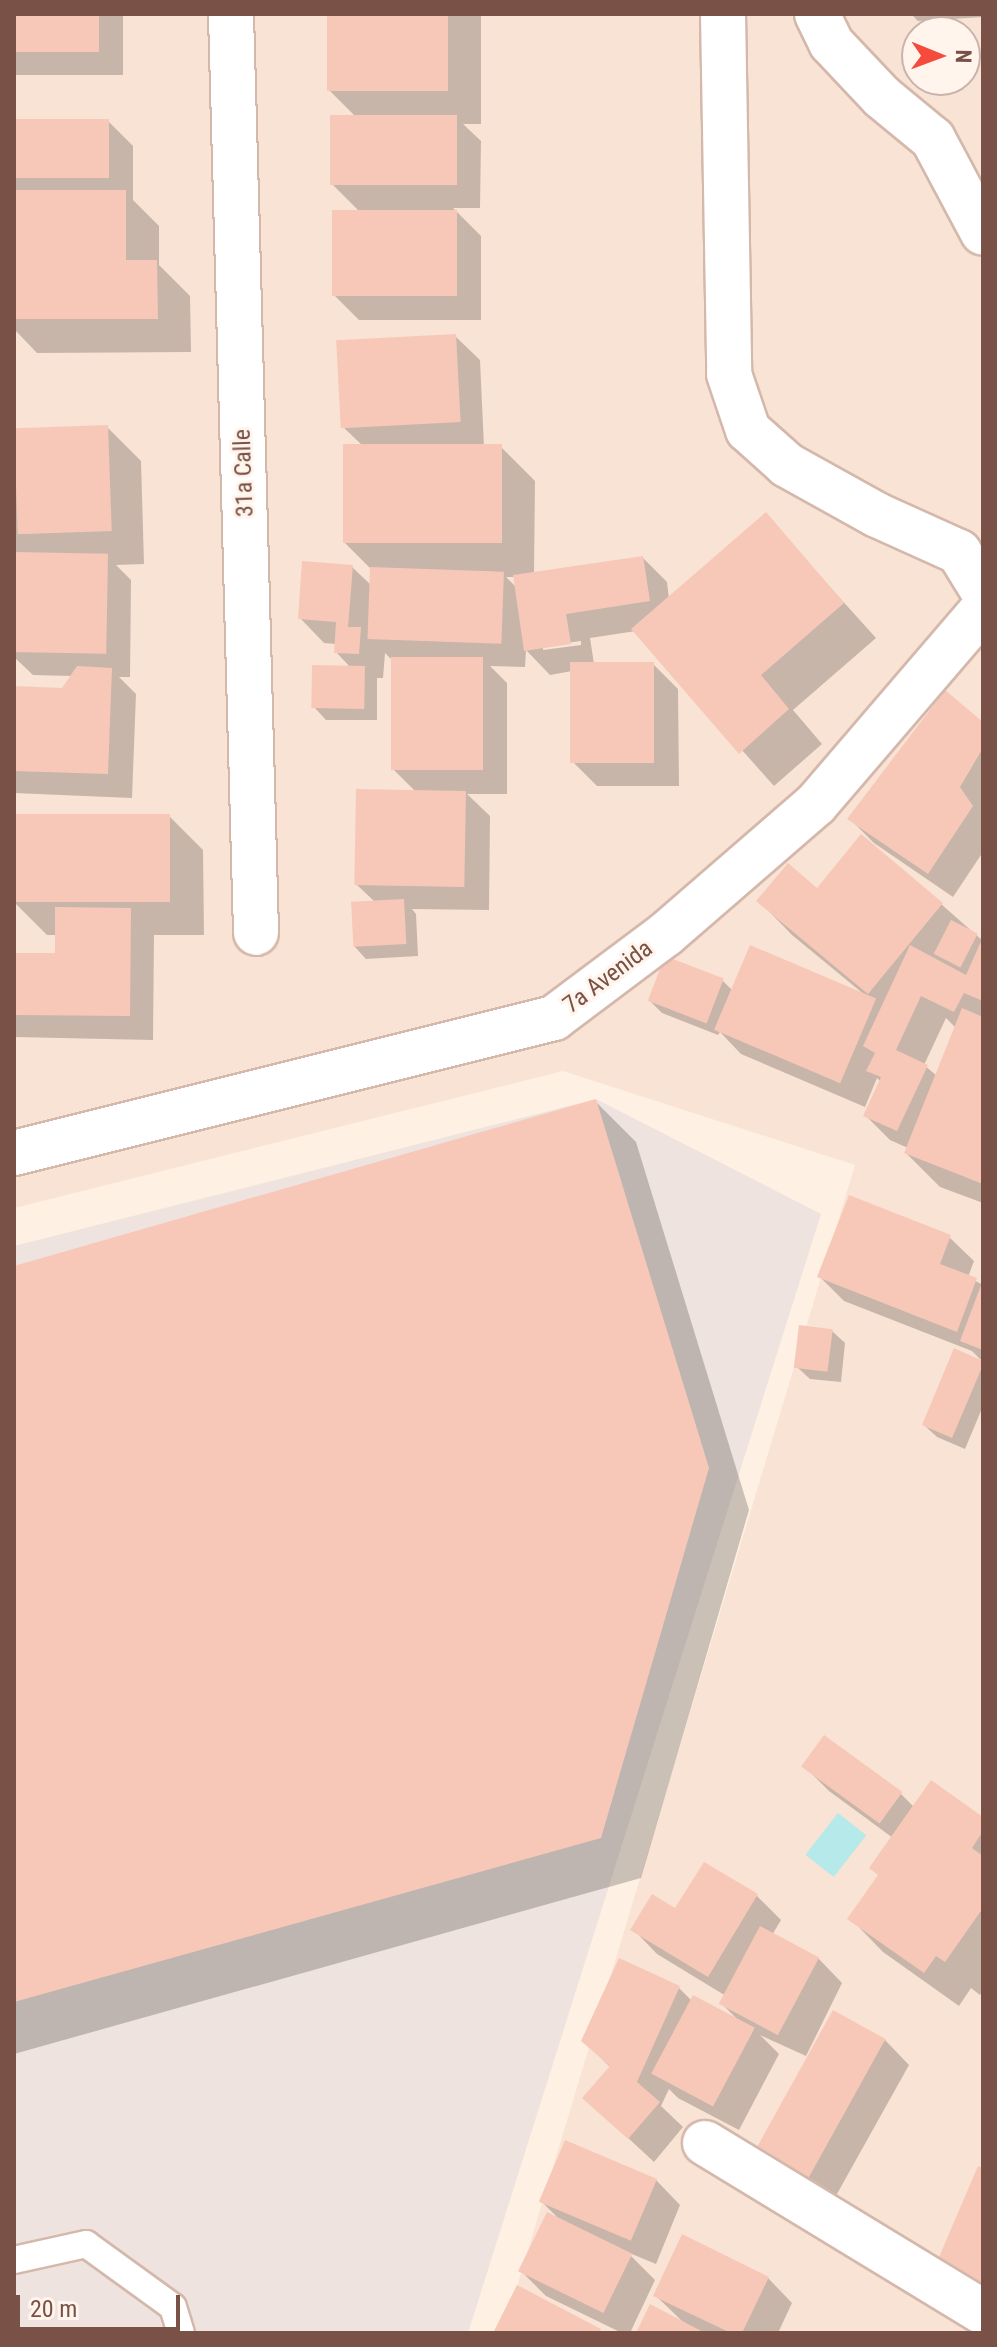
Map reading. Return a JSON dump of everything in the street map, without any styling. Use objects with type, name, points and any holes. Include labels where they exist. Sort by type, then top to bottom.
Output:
[{"type":"street","name":"31a Calle","points":[[231,14],[256,933]]},
{"type":"street","points":[[723,14],[729,374],[748,430],[787,465],[877,515],[959,552],[983,591]]},
{"type":"street","points":[[817,14],[831,43],[882,97],[933,139],[983,233]]},
{"type":"street","name":"7a Avenida","points":[[14,1153],[554,1018],[666,934],[816,804],[983,609]]},
{"type":"street","points":[[705,2143],[983,2312]]},
{"type":"lane","points":[[14,2260],[86,2244],[173,2307],[181,2333]]},
{"type":"shaded area","points":[[14,14],[983,14],[983,2333],[503,2333],[855,1165],[563,1071],[14,1208]]},
{"type":"shaded area","points":[[596,1099],[821,1214],[468,2333],[14,2333],[14,1246]]},
{"type":"water","points":[[838,1813],[866,1835],[834,1877],[805,1855]]},
{"type":"building","points":[[14,14],[99,14],[99,52],[14,52]]},
{"type":"building","points":[[327,14],[448,14],[448,91],[327,91]]},
{"type":"building","points":[[330,115],[457,115],[457,185],[330,185]]},
{"type":"building","points":[[14,119],[109,119],[109,178],[14,178]]},
{"type":"building","points":[[14,190],[126,190],[126,260],[157,260],[158,319],[14,319]]},
{"type":"building","points":[[332,210],[457,210],[457,296],[332,296]]},
{"type":"building","points":[[456,334],[461,422],[341,428],[336,340]]},
{"type":"building","points":[[108,425],[112,531],[18,534],[14,428]]},
{"type":"building","points":[[343,444],[502,444],[502,543],[343,543]]},
{"type":"building","points":[[766,512],[844,603],[761,675],[789,709],[739,754],[631,629]]},
{"type":"building","points":[[14,552],[108,554],[106,654],[14,652]]},
{"type":"building","points":[[643,556],[650,601],[566,614],[571,644],[524,651],[513,575]]},
{"type":"building","points":[[302,561],[353,565],[348,627],[361,627],[359,654],[334,653],[336,622],[298,619]]},
{"type":"building","points":[[370,567],[504,572],[501,644],[367,639]]},
{"type":"building","points":[[391,657],[483,657],[483,770],[391,770]]},
{"type":"building","points":[[570,662],[654,662],[654,763],[570,763]]},
{"type":"building","points":[[312,665],[365,666],[364,709],[311,708]]},
{"type":"building","points":[[77,666],[112,668],[108,774],[14,771],[14,686],[62,688]]},
{"type":"building","points":[[945,690],[983,722],[983,748],[960,787],[973,806],[928,874],[847,819]]},
{"type":"building","points":[[356,789],[466,791],[464,887],[354,885]]},
{"type":"building","points":[[14,814],[170,814],[170,902],[14,902]]},
{"type":"building","points":[[861,834],[943,903],[868,994],[756,901],[788,863],[817,888]]},
{"type":"building","points":[[404,899],[406,944],[353,947],[351,902]]},
{"type":"building","points":[[55,907],[131,908],[130,1016],[14,1015],[14,953],[55,953]]},
{"type":"building","points":[[951,920],[978,934],[960,967],[934,954]]},
{"type":"building","points":[[983,937],[983,1001],[964,993],[954,1012],[921,996],[896,1050],[928,1065],[897,1131],[863,1116],[881,1077],[866,1071],[875,1053],[863,1046],[910,945],[966,975]]},
{"type":"building","points":[[750,945],[876,999],[840,1083],[714,1030]]},
{"type":"building","points":[[665,956],[724,979],[707,1023],[648,1001]]},
{"type":"building","points":[[962,1008],[983,1017],[983,1184],[904,1153]]},
{"type":"building","points":[[596,1099],[709,1468],[601,1838],[14,2002],[14,1266]]},
{"type":"building","points":[[849,1195],[951,1235],[940,1264],[977,1278],[957,1332],[817,1277]]},
{"type":"building","points":[[983,1280],[983,1350],[960,1341]]},
{"type":"building","points":[[799,1325],[833,1329],[828,1372],[794,1368]]},
{"type":"building","points":[[954,1348],[983,1361],[983,1365],[952,1438],[922,1425]]},
{"type":"building","points":[[824,1735],[902,1792],[880,1824],[801,1767]]},
{"type":"building","points":[[931,1780],[983,1817],[983,1831],[972,1848],[983,1856],[983,1908],[945,1962],[936,1956],[924,1973],[847,1919],[878,1875],[869,1868]]},
{"type":"building","points":[[704,1862],[758,1894],[708,1977],[630,1930],[652,1894],[675,1908]]},
{"type":"building","points":[[760,1926],[819,1957],[778,2035],[719,2004]]},
{"type":"building","points":[[619,1958],[680,1986],[637,2082],[660,2102],[628,2139],[582,2098],[610,2066],[581,2041]]},
{"type":"building","points":[[693,1995],[755,2028],[713,2106],[651,2074]]},
{"type":"building","points":[[833,2010],[885,2039],[804,2186],[752,2157]]},
{"type":"building","points":[[565,2140],[657,2179],[631,2241],[539,2202]]},
{"type":"building","points":[[978,2166],[983,2168],[983,2316],[925,2290]]},
{"type":"building","points":[[547,2212],[632,2254],[603,2313],[518,2271]]},
{"type":"building","points":[[682,2234],[769,2277],[742,2333],[731,2333],[653,2296]]},
{"type":"building","points":[[517,2285],[601,2329],[599,2333],[493,2333]]},
{"type":"building","points":[[650,2304],[705,2333],[636,2333]]}]
